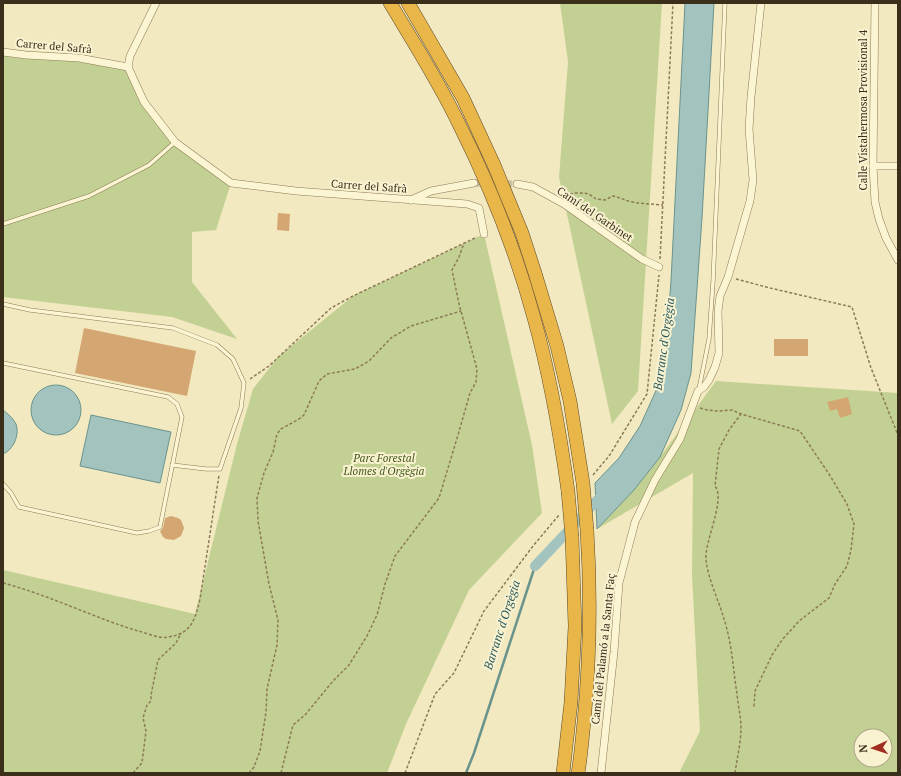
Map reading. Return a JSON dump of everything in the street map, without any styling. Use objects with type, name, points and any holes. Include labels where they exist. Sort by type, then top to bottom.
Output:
[{"type":"highway","points":[[390,3],[424,58],[456,118],[501,218],[534,317],[544,359],[562,448],[572,537],[575,640],[571,702],[563,773]]},
{"type":"highway","points":[[408,3],[463,98],[494,165],[522,233],[557,346],[570,402],[586,482],[590,574],[589,662],[578,773]]},
{"type":"street","points":[[128,67],[130,56],[156,3]]},
{"type":"street","name":"Camí del Palamó a la Santa Faç","points":[[601,773],[614,652],[619,583],[635,522],[656,480],[680,438],[698,390],[709,380],[719,353],[718,311],[720,296],[728,276],[750,201],[753,180],[750,129],[761,3]]},
{"type":"street","name":"Calle Vistahermosa Provisional 4","points":[[875,3],[873,166],[875,202],[886,238],[898,260]]},
{"type":"street","name":"Carrer del Safrà","points":[[3,52],[79,58],[128,67],[144,102],[175,142],[230,183],[296,191],[467,204],[479,208],[484,234]]},
{"type":"street","points":[[873,166],[898,166]]},
{"type":"street","points":[[411,200],[431,190],[474,183]]},
{"type":"street","name":"Camí del Garbinet","points":[[517,184],[533,187],[564,204],[642,259],[659,267]]},
{"type":"lane","points":[[698,390],[709,339],[725,3]]},
{"type":"lane","points":[[3,224],[89,196],[148,165],[175,142]]},
{"type":"lane","points":[[3,304],[30,310],[173,328],[217,345],[234,359],[244,383],[241,408],[220,469],[172,465]]},
{"type":"lane","points":[[3,363],[168,397],[177,404],[182,417],[160,527],[137,533],[19,507],[11,493],[3,484]]},
{"type":"path","points":[[586,482],[609,456],[647,394],[659,267],[673,3]]},
{"type":"path","points":[[549,196],[583,193],[596,199],[605,200],[613,196],[638,203],[662,205]]},
{"type":"path","points":[[244,383],[269,366],[331,308],[353,296],[484,234]]},
{"type":"path","points":[[281,773],[292,725],[305,715],[333,680],[349,665],[367,636],[377,614],[385,584],[395,556],[439,498],[470,393],[476,382],[477,369],[461,311],[452,270],[464,244]]},
{"type":"path","points":[[728,276],[770,288],[852,307],[871,368],[898,435]]},
{"type":"path","points":[[249,773],[254,767],[260,750],[266,712],[267,689],[277,645],[278,620],[269,584],[258,521],[257,498],[264,473],[273,452],[277,434],[280,429],[299,420],[304,415],[319,380],[327,374],[355,369],[369,361],[391,338],[410,326],[461,311]]},
{"type":"path","points":[[692,405],[707,410],[732,410],[740,414],[800,431],[847,504],[854,524],[851,550],[847,566],[829,598],[799,621],[782,640],[772,655],[755,692],[754,708]]},
{"type":"path","points":[[735,773],[741,727],[731,649],[725,620],[710,577],[706,560],[708,543],[716,519],[718,489],[715,486],[719,449],[729,430],[740,414]]},
{"type":"path","points":[[3,582],[22,587],[126,627],[156,636],[167,638],[181,633],[190,626],[196,617],[220,469]]},
{"type":"path","points":[[405,773],[435,694],[454,673],[484,611],[533,546],[563,510]]},
{"type":"path","points":[[133,773],[142,763],[146,730],[143,718],[147,705],[151,701],[158,660],[176,643],[181,633]]},
{"type":"green space","points":[[560,3],[662,3],[638,391],[612,424],[559,177],[568,62]]},
{"type":"green space","points":[[3,52],[128,67],[144,102],[175,142],[231,183],[216,230],[192,232],[192,282],[237,339],[172,317],[3,297]]},
{"type":"green space","name":"Parc Forestal Llomes d'Orgègia","points":[[484,234],[532,445],[542,513],[469,590],[406,724],[387,773],[3,773],[3,570],[195,614],[237,444],[253,389],[278,357],[353,296]]},
{"type":"green space","points":[[716,381],[898,393],[898,773],[679,773],[700,731],[692,575],[693,473],[597,529],[634,490]]},
{"type":"water","points":[[685,3],[714,3],[702,218],[691,373],[681,410],[660,457],[634,490],[597,529],[595,483],[619,458],[640,426],[664,373],[671,281]]},
{"type":"water","points":[[51,385],[61,385],[74,392],[81,405],[81,415],[74,428],[61,435],[51,435],[42,431],[35,424],[31,415],[31,405],[35,396],[42,389]]},
{"type":"water","points":[[3,410],[15,422],[17,433],[13,446],[3,454]]},
{"type":"water","points":[[91,415],[171,432],[160,483],[80,466]]},
{"type":"building","points":[[278,213],[290,214],[289,231],[277,230]]},
{"type":"building","points":[[84,328],[196,351],[187,396],[75,373]]},
{"type":"building","points":[[774,339],[808,339],[808,356],[774,356]]},
{"type":"building","points":[[848,397],[852,414],[840,418],[837,409],[830,411],[827,402]]},
{"type":"building","points":[[171,516],[181,520],[184,528],[181,536],[174,540],[166,539],[160,531],[163,528],[165,518]]},
{"type":"waterway","name":"Barranc d'Orgègia","points":[[535,566],[604,493]]},
{"type":"waterway","name":"Barranc d'Orgègia","points":[[466,773],[474,753],[535,566]]},
{"type":"tunnel","points":[[474,183],[517,184]]}]
